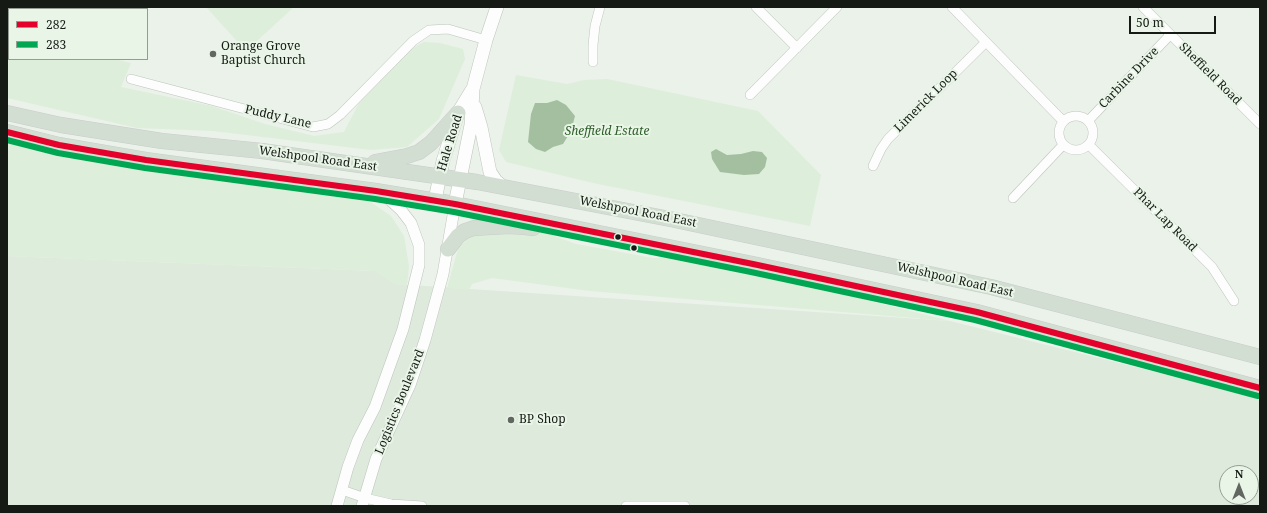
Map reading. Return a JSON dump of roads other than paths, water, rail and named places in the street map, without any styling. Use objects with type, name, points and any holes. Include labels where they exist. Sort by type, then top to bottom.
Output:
[{"type":"highway","name":"Welshpool Road East","points":[[7,113],[62,125],[162,141],[262,151],[360,164],[502,186],[759,237],[991,288],[1260,357]]},
{"type":"highway","points":[[360,164],[401,158],[419,152],[431,143],[458,113]]},
{"type":"highway","name":"Welshpool Road East","points":[[7,132],[59,145],[146,160],[435,200],[753,264],[977,312],[1260,388]]},
{"type":"highway","points":[[448,249],[458,236],[465,231],[474,228],[508,226],[525,227],[651,254],[680,250]]},
{"type":"main road","name":"Hale Road","points":[[455,204],[471,124],[473,94],[486,40],[497,7]]},
{"type":"main road","name":"Hale Road","points":[[435,200],[439,176],[458,113],[473,94]]},
{"type":"main road","points":[[473,94],[482,127],[490,172],[496,181],[502,186]]},
{"type":"street","points":[[593,62],[595,26],[600,7]]},
{"type":"street","points":[[756,7],[797,48]]},
{"type":"street","points":[[750,95],[837,7]]},
{"type":"street","points":[[952,7],[1063,121]]},
{"type":"street","name":"Sheffield Road","points":[[1143,7],[1260,124]]},
{"type":"street","name":"Puddy Lane","points":[[131,78],[313,127],[328,124],[340,116],[413,41],[429,30],[448,29],[486,40]]},
{"type":"street","name":"Carbine Drive","points":[[1088,121],[1170,35]]},
{"type":"street","name":"Limerick Loop","points":[[873,166],[881,149],[888,139],[986,42]]},
{"type":"street","points":[[1076,116],[1084,118],[1088,121],[1091,124],[1093,133],[1091,141],[1088,145],[1081,150],[1067,148],[1063,145],[1058,136],[1058,130],[1063,121],[1067,118],[1076,116]]},
{"type":"street","points":[[1013,198],[1063,145]]},
{"type":"street","name":"Phar Lap Road","points":[[1088,145],[1212,267],[1234,301]]},
{"type":"street","name":"Logistics Boulevard","points":[[337,506],[348,467],[358,440],[375,406],[403,329],[419,265],[419,246],[411,223],[401,210],[390,200],[376,191]]},
{"type":"street","name":"Logistics Boulevard","points":[[363,502],[376,459],[410,385],[420,354],[443,274],[455,204]]},
{"type":"street","points":[[342,490],[363,502],[422,506]]},
{"type":"street","points":[[626,506],[686,506]]},
{"type":"place","name":"Orange Grove Baptist Church","points":[[213,54]]},
{"type":"place","name":"BP Shop","points":[[511,420]]},
{"type":"park label","name":"Sheffield Estate","points":[[607,132]]}]
